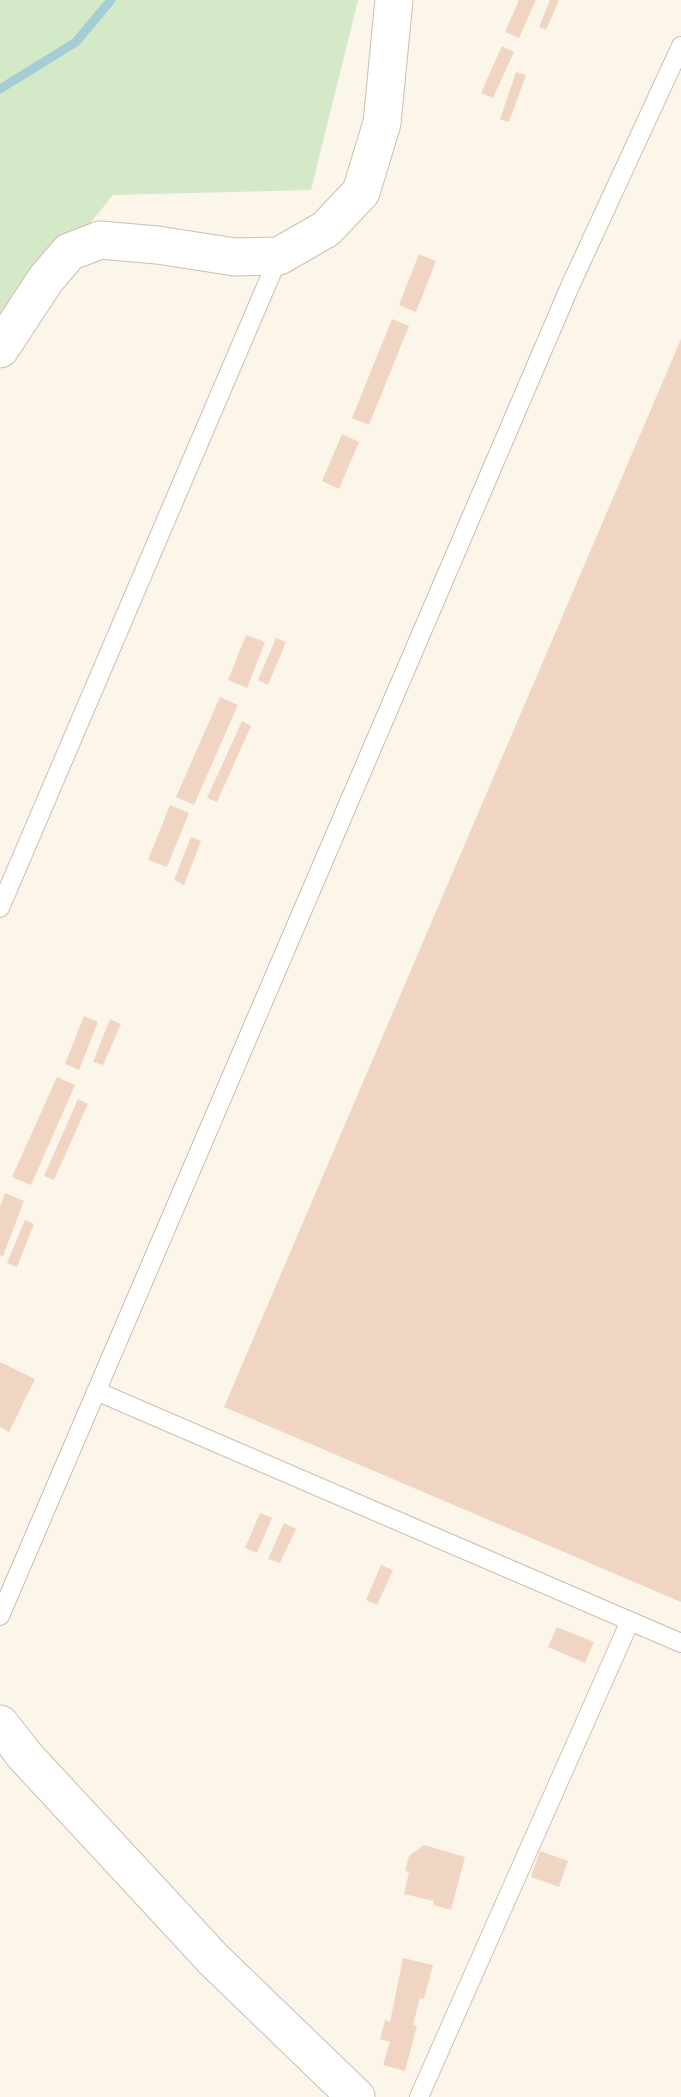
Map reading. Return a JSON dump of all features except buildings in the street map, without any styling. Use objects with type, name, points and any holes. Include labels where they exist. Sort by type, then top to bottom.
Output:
[{"type":"street","points":[[0,349],[46,279],[69,252],[100,240],[157,245],[234,257],[279,256],[326,229],[361,192],[382,123],[394,0]]},
{"type":"street","points":[[0,1724],[25,1756],[214,1960],[356,2097]]},
{"type":"lane","points":[[0,1616],[571,284],[681,46]]},
{"type":"lane","points":[[0,908],[279,256]]},
{"type":"lane","points":[[96,1391],[681,1643]]},
{"type":"lane","points":[[419,2097],[630,1621]]},
{"type":"green space","points":[[0,0],[358,0],[311,190],[113,195],[0,334]]},
{"type":"waterway","points":[[0,89],[76,42],[111,0]]}]
